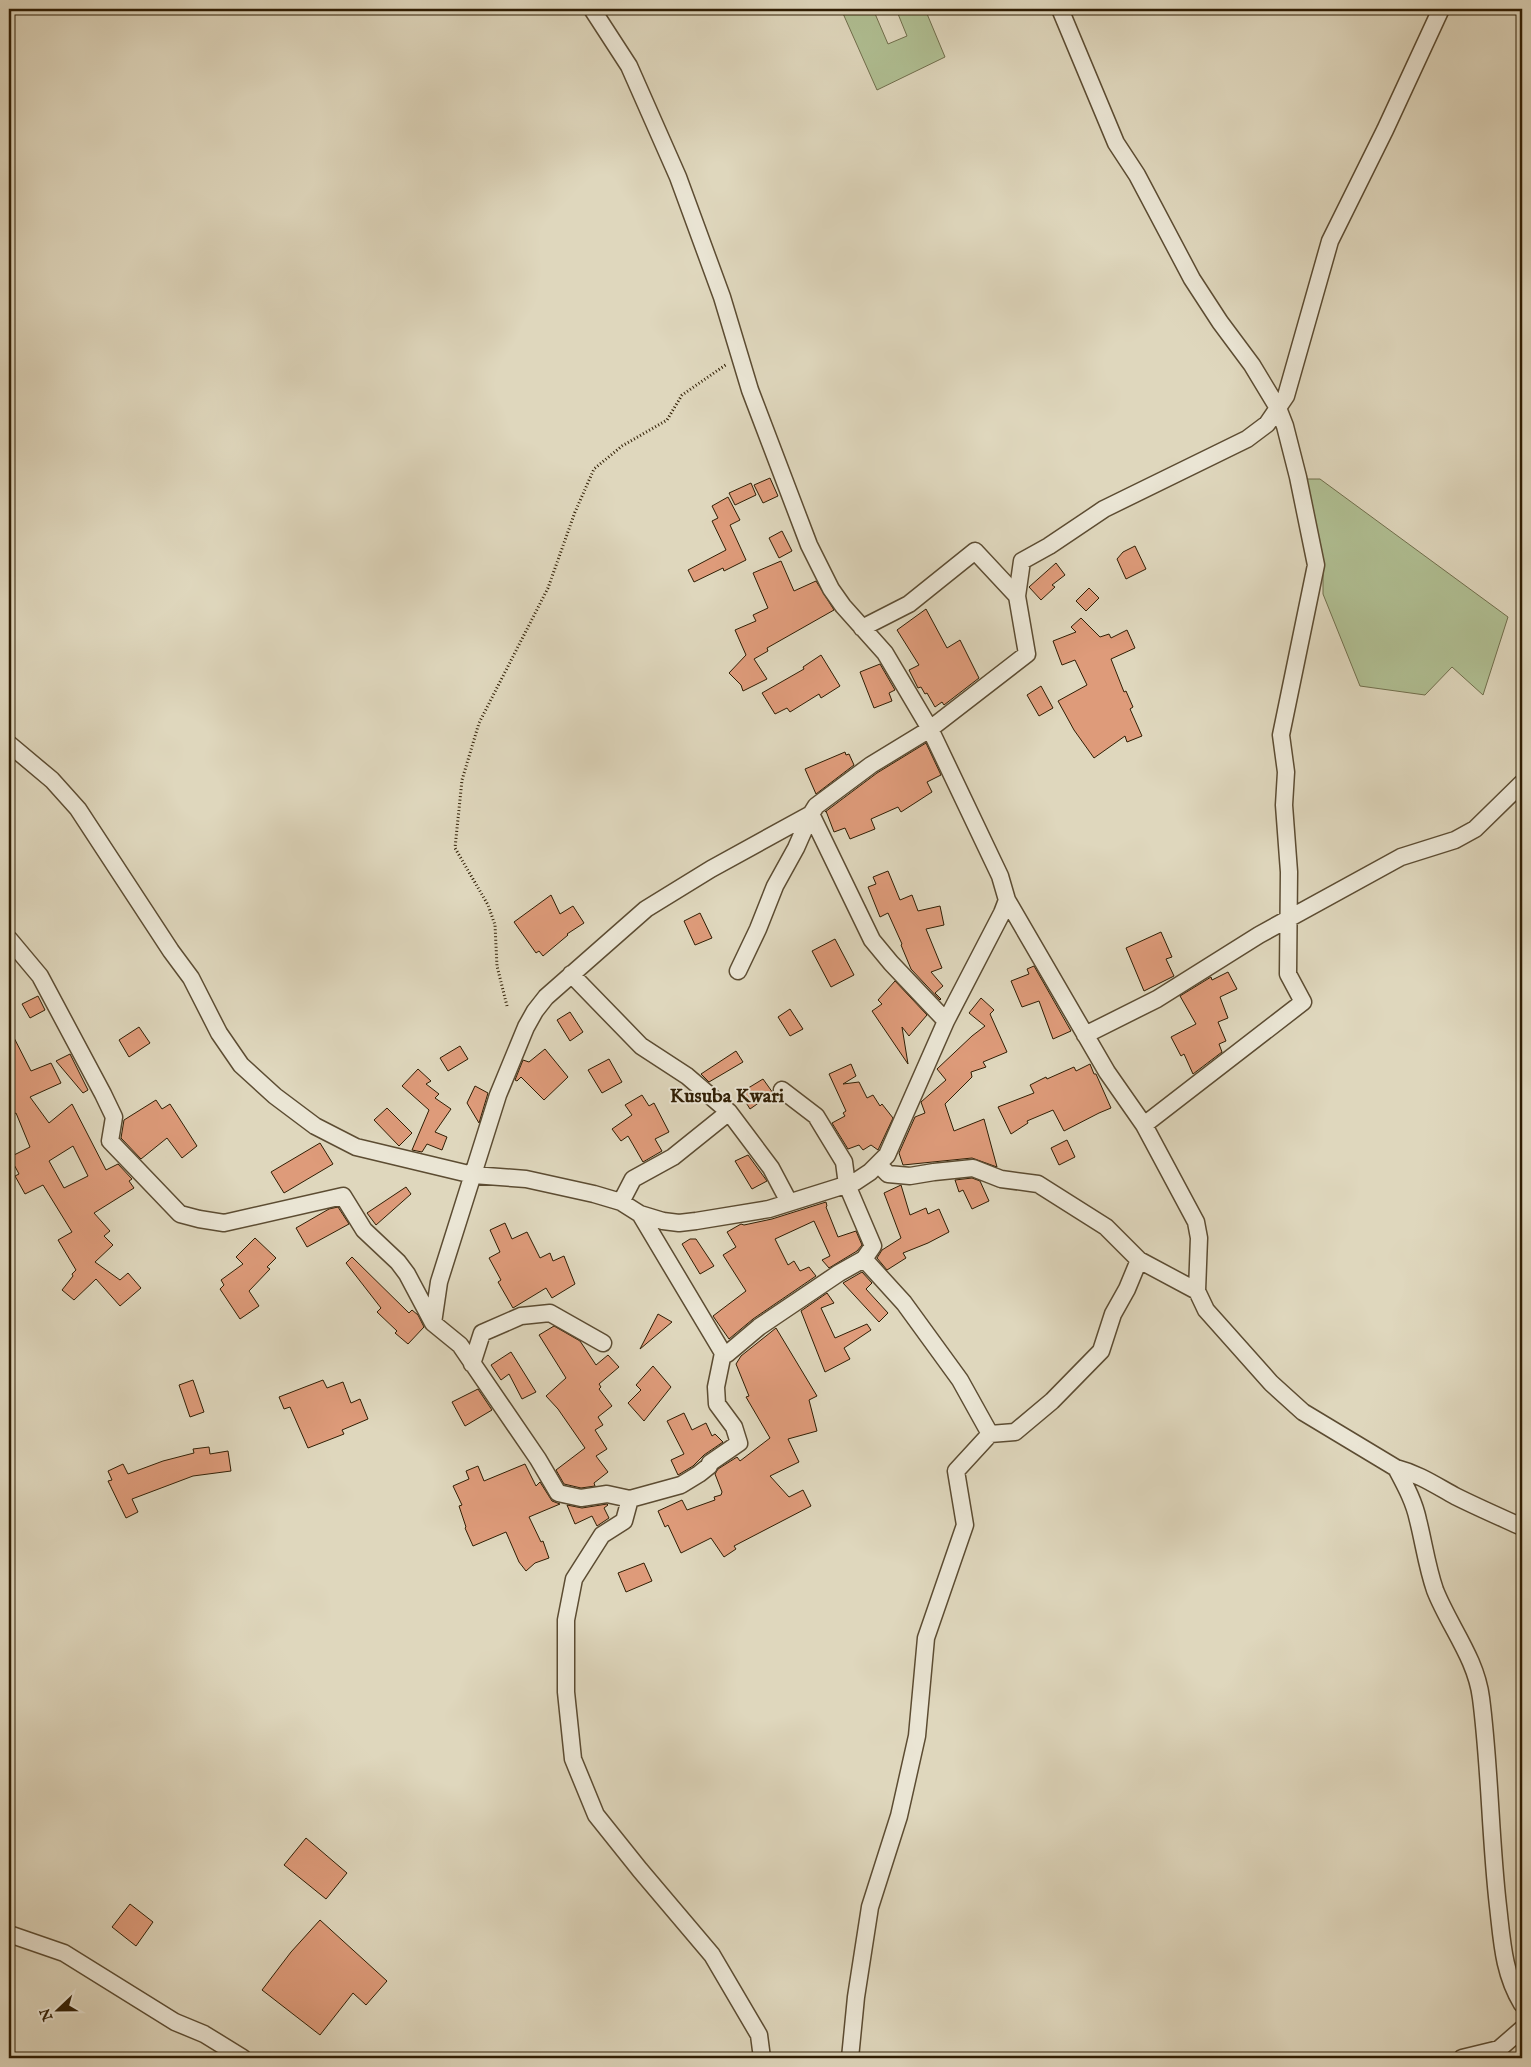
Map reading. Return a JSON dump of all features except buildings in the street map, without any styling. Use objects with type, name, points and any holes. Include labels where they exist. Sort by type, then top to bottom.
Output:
[{"type":"street","points":[[592,9],[629,66],[678,177],[722,297],[770,448],[809,545],[831,589],[885,653],[930,729],[1000,876],[1006,900],[1107,1072],[1144,1125],[1196,1222],[1200,1238],[1197,1291],[1206,1310],[1222,1330],[1272,1383],[1303,1412],[1396,1468],[1412,1472],[1487,1512],[1522,1527]]},
{"type":"street","points":[[1060,9],[1116,143],[1137,175],[1192,279],[1220,322],[1252,365],[1278,408],[1285,426],[1298,477],[1316,565],[1281,735],[1286,772],[1284,805],[1289,872],[1287,920],[1288,974],[1303,1002],[1144,1125]]},
{"type":"street","points":[[738,971],[758,929],[775,886],[816,806],[871,765],[930,729],[1004,674],[1027,654],[1017,596],[1022,561],[1049,546],[1104,509],[1247,439],[1268,424],[1286,396],[1330,241],[1385,130],[1441,9]]},
{"type":"street","points":[[862,628],[909,604],[975,550],[1017,596]]},
{"type":"street","points":[[9,744],[52,780],[78,809],[171,951],[191,978],[219,1032],[241,1065],[276,1096],[315,1126],[356,1147],[473,1175],[526,1179],[594,1194],[621,1202],[640,1214],[663,1221],[679,1222],[769,1209],[855,1182],[878,1164],[887,1155],[946,1021],[1002,913],[1006,900]]},
{"type":"street","points":[[1086,1035],[1157,999],[1287,920],[1402,857],[1455,840],[1475,829],[1522,783]]},
{"type":"street","points":[[433,1323],[439,1282],[498,1095],[526,1027],[546,997],[646,909],[811,814]]},
{"type":"street","points":[[811,814],[872,940],[946,1021]]},
{"type":"street","points":[[9,939],[40,976],[103,1094],[114,1117],[110,1141],[180,1214],[199,1220],[224,1223],[343,1196],[364,1230],[398,1262],[407,1274],[433,1323],[460,1346],[538,1460],[558,1493],[581,1498],[607,1494],[630,1499],[681,1485],[700,1474],[710,1463],[739,1443],[734,1427],[717,1404],[716,1387],[723,1353],[640,1214]]},
{"type":"street","points":[[571,974],[642,1046],[687,1076],[729,1112],[771,1168],[789,1202]]},
{"type":"street","points":[[723,1353],[727,1354],[758,1327],[839,1273],[864,1259],[873,1246],[847,1185],[844,1162],[816,1116],[782,1090]]},
{"type":"street","points":[[621,1202],[633,1179],[673,1157],[729,1112]]},
{"type":"street","points":[[878,1164],[888,1174],[910,1176],[973,1168],[1001,1179],[1038,1184],[1106,1227],[1139,1260],[1197,1291]]},
{"type":"street","points":[[864,1259],[904,1303],[960,1380],[990,1434]]},
{"type":"street","points":[[850,2058],[856,1997],[870,1907],[899,1816],[917,1736],[926,1638],[965,1525],[956,1471],[990,1434],[1015,1432],[1052,1401],[1101,1351],[1113,1314],[1127,1289],[1139,1260]]},
{"type":"street","points":[[472,1364],[482,1333],[521,1316],[550,1313],[603,1343]]},
{"type":"street","points":[[1396,1468],[1413,1504],[1426,1562],[1436,1592],[1470,1658],[1481,1695],[1488,1762],[1492,1852],[1505,1964],[1513,1988],[1522,2004]]},
{"type":"street","points":[[630,1499],[624,1521],[602,1536],[574,1579],[566,1620],[566,1692],[574,1759],[596,1815],[712,1955],[759,2034],[762,2058]]},
{"type":"street","points":[[9,1934],[64,1953],[175,2022],[204,2034],[243,2058]]},
{"type":"street","points":[[1462,2058],[1498,2049],[1522,2029]]},
{"type":"path","points":[[507,1006],[497,966],[495,925],[488,905],[455,848],[462,780],[479,723],[548,588],[575,512],[594,469],[622,446],[666,420],[682,396],[740,355]]},
{"type":"green space","points":[[841,9],[873,9],[888,44],[907,36],[896,9],[925,9],[945,57],[877,90]]},
{"type":"green space","points":[[1302,479],[1320,479],[1508,617],[1483,695],[1452,667],[1425,695],[1360,686],[1323,594],[1323,562]]},
{"type":"district","name":"Kusuba Kwari","points":[[727,1095]]}]
